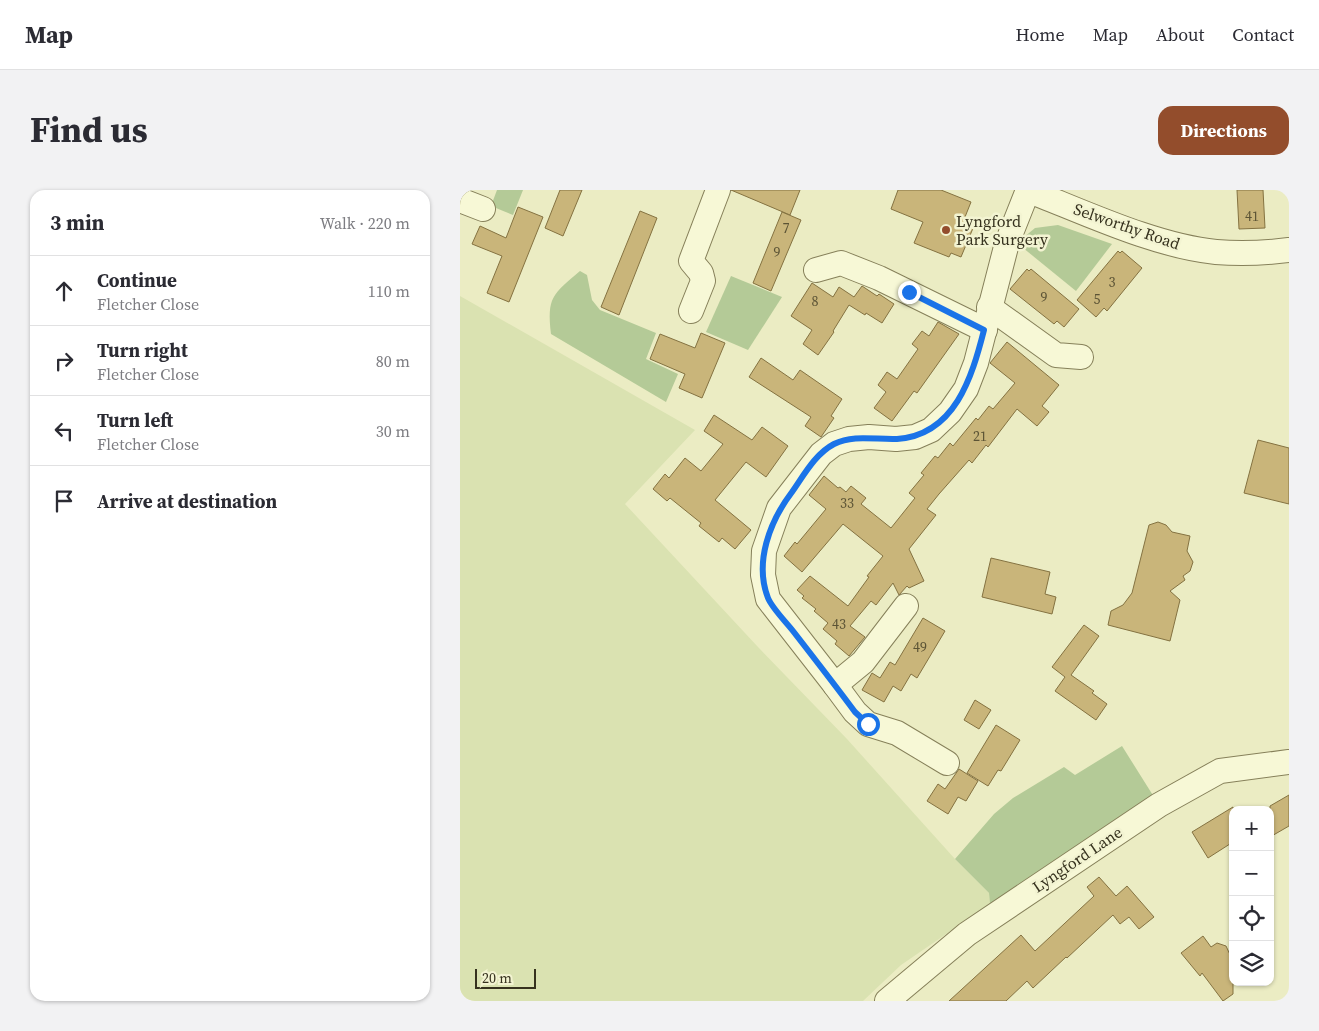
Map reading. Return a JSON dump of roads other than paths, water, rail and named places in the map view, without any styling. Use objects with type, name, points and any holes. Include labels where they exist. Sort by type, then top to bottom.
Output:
[{"type":"street","points":[[691,311],[703,281],[701,273],[691,261],[718,190]]},
{"type":"street","points":[[946,763],[896,733],[868,724],[855,712],[768,599],[763,575],[764,551],[779,508],[820,454],[834,444],[849,438],[896,439],[916,436],[931,430],[950,412],[966,389],[976,363],[1007,243],[1028,190]]},
{"type":"street","name":"Selworthy Road","points":[[1028,190],[1168,242],[1215,252],[1250,253],[1289,250]]},
{"type":"street","points":[[460,200],[482,209]]},
{"type":"street","points":[[816,270],[841,264],[879,278],[984,330]]},
{"type":"street","points":[[990,306],[1056,355],[1082,357]]},
{"type":"street","points":[[835,685],[863,662],[906,606]]},
{"type":"street","name":"Lyngford Lane","points":[[887,1001],[967,934],[1158,805],[1220,771],[1289,762]]},
{"type":"place","name":"Lyngford Park Surgery","points":[[946,230]]}]
